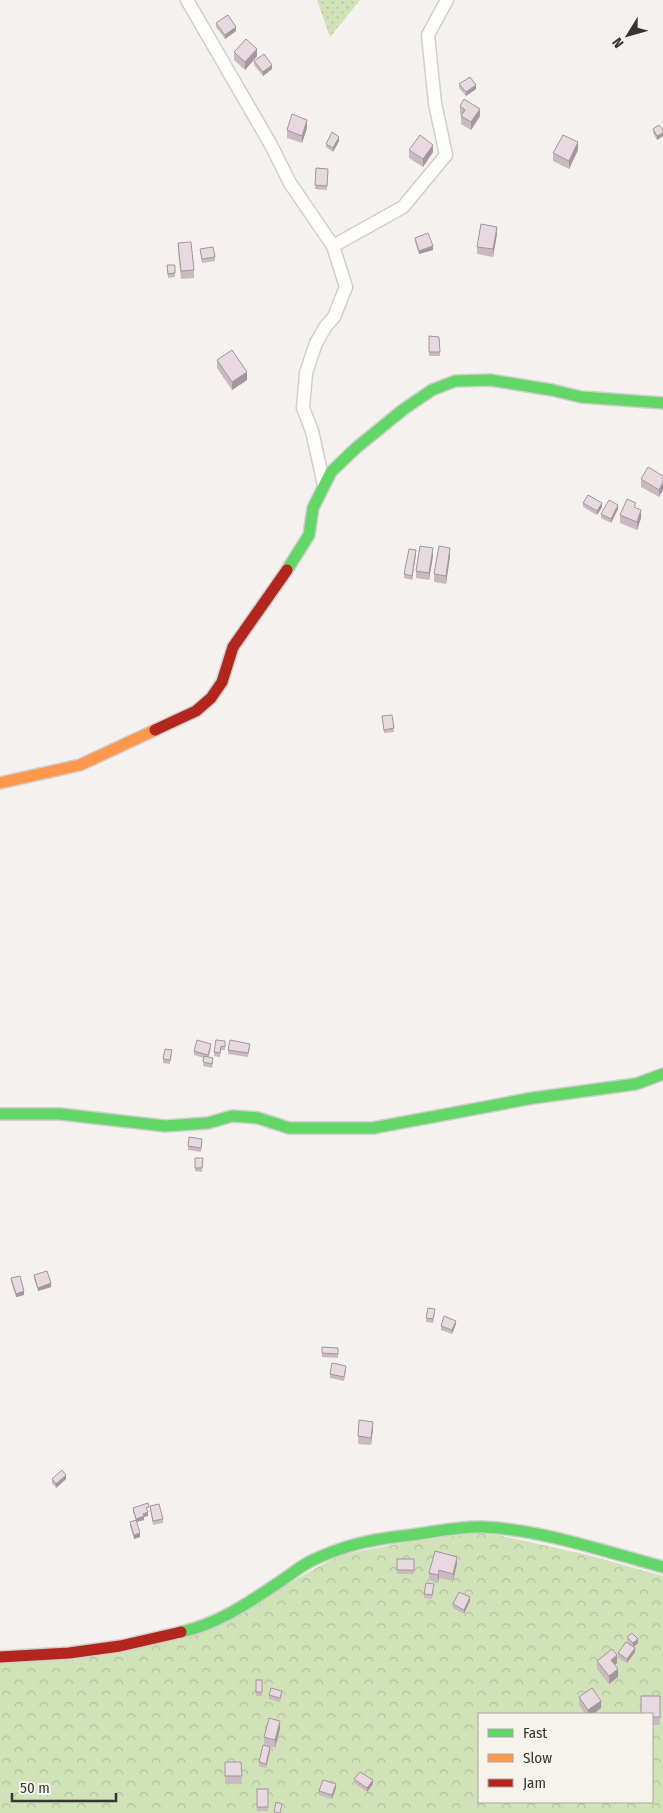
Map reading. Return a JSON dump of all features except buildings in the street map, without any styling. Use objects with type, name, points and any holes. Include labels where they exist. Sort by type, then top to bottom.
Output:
[{"type":"street","points":[[188,0],[271,145],[290,183],[333,246],[346,287],[334,317],[316,343],[306,373],[303,408],[312,431],[324,485]]},
{"type":"street","points":[[333,246],[404,207],[446,155],[436,103],[428,35],[446,0]]},
{"type":"street","points":[[0,783],[80,765],[196,711],[211,698],[222,682],[233,647],[298,554],[308,535],[313,508],[331,472],[356,448],[404,409],[432,390],[455,381],[490,380],[582,397],[663,403]]},
{"type":"street","points":[[0,1114],[60,1114],[165,1126],[208,1123],[232,1116],[258,1118],[289,1128],[373,1128],[533,1098],[636,1084],[663,1074]]},
{"type":"street","points":[[0,1657],[69,1653],[120,1646],[192,1630],[225,1616],[309,1562],[336,1548],[369,1540],[481,1527],[513,1530],[552,1538],[663,1567]]},
{"type":"green space","points":[[317,0],[360,0],[330,37]]},
{"type":"green space","points":[[484,1532],[588,1555],[663,1576],[663,1813],[0,1813],[0,1664],[193,1636],[340,1555],[408,1542]]},
{"type":"traffic: fast","points":[[287,570],[309,535],[313,508],[331,472],[356,448],[404,409],[432,390],[455,381],[490,380],[552,390],[581,397],[663,403]]},
{"type":"traffic: fast","points":[[0,1114],[60,1114],[165,1126],[208,1123],[232,1116],[258,1118],[289,1128],[373,1128],[533,1098],[636,1084],[663,1074]]},
{"type":"traffic: fast","points":[[181,1632],[194,1629],[230,1613],[303,1565],[325,1554],[373,1540],[465,1527],[526,1532],[573,1542],[663,1567]]},
{"type":"traffic: slow","points":[[0,783],[80,765],[155,730]]},
{"type":"traffic: jam","points":[[155,730],[196,711],[211,698],[222,682],[233,647],[287,570]]},
{"type":"traffic: jam","points":[[0,1657],[69,1653],[120,1646],[181,1632]]}]
